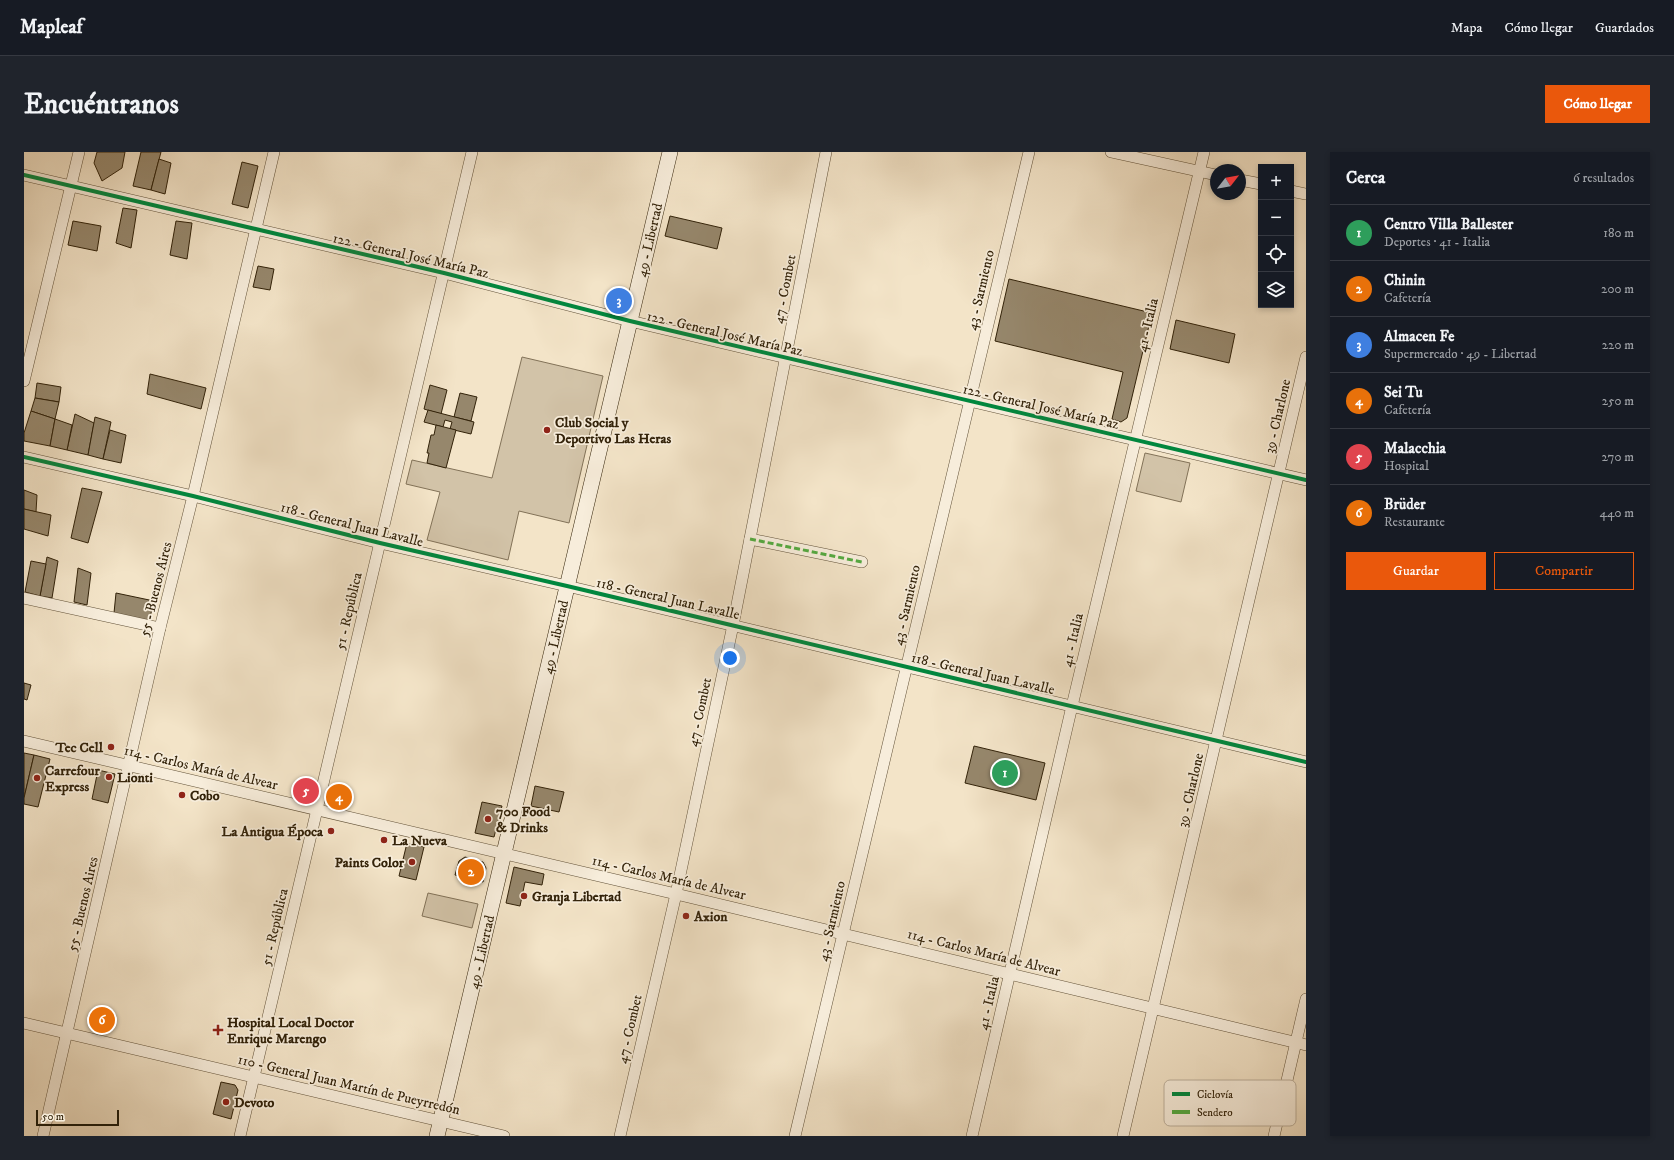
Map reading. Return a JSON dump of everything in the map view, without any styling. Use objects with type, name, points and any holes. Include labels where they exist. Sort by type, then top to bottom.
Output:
[{"type":"street","points":[[24,381],[78,152]]},
{"type":"street","name":"55 - Buenos Aires","points":[[43,1136],[130,765],[160,628],[193,496],[274,152]]},
{"type":"street","name":"51 - República","points":[[240,1136],[472,152]]},
{"type":"street","name":"49 - Libertad","points":[[439,1129],[670,152]]},
{"type":"street","name":"47 - Combet","points":[[620,1136],[676,894],[733,625],[826,152]]},
{"type":"street","name":"43 - Sarmiento","points":[[795,1136],[1029,152]]},
{"type":"street","points":[[1111,152],[1210,174]]},
{"type":"street","name":"41 - Italia","points":[[972,1136],[1072,706],[1204,152]]},
{"type":"street","name":"122 - General José María Paz","points":[[24,175],[444,273],[630,321],[1306,480]]},
{"type":"street","points":[[1246,181],[1258,183]]},
{"type":"street","points":[[1294,192],[1306,194]]},
{"type":"street","name":"39 - Charlone","points":[[1123,1136],[1306,357]]},
{"type":"street","name":"118 - General Juan Lavalle","points":[[24,457],[193,496],[380,543],[733,625],[1306,762]]},
{"type":"street","points":[[750,539],[862,562]]},
{"type":"street","points":[[24,598],[160,628]]},
{"type":"street","name":"114 - Carlos María de Alvear","points":[[24,741],[1301,1043]]},
{"type":"street","points":[[1290,1080],[1301,1043],[1306,999]]},
{"type":"street","name":"110 - General Juan Martín de Pueyrredón","points":[[24,1023],[254,1077],[439,1129],[504,1136]]},
{"type":"street","points":[[1274,1136],[1277,1126]]},
{"type":"shaded area","name":"Club Social y Deportivo Las Heras","points":[[522,357],[603,376],[569,523],[519,511],[508,560],[427,540],[440,492],[406,484],[412,460],[492,478]]},
{"type":"shaded area","points":[[1145,453],[1190,463],[1181,502],[1136,491]]},
{"type":"shaded area","points":[[428,893],[478,904],[472,928],[422,916]]},
{"type":"building","points":[[97,152],[125,152],[122,168],[102,181],[94,163]]},
{"type":"building","points":[[141,152],[161,152],[151,190],[133,186]]},
{"type":"building","points":[[159,159],[171,163],[165,194],[151,190]]},
{"type":"building","points":[[242,162],[258,166],[248,208],[232,204]]},
{"type":"building","points":[[123,208],[137,210],[131,248],[116,243]]},
{"type":"building","points":[[670,216],[722,228],[717,249],[665,236]]},
{"type":"building","points":[[73,221],[101,226],[97,251],[68,245]]},
{"type":"building","points":[[176,221],[192,223],[187,259],[170,255]]},
{"type":"building","points":[[258,266],[274,269],[270,290],[253,287]]},
{"type":"building","points":[[1009,279],[1152,313],[1127,418],[1121,422],[1112,419],[1123,372],[995,341]]},
{"type":"building","points":[[1176,320],[1235,334],[1229,363],[1170,349]]},
{"type":"building","points":[[150,374],[206,388],[201,409],[147,394]]},
{"type":"building","points":[[37,383],[61,387],[59,402],[35,398]]},
{"type":"building","points":[[430,385],[447,390],[441,414],[424,409]]},
{"type":"building","points":[[460,393],[477,397],[471,421],[454,417]]},
{"type":"building","points":[[35,398],[59,402],[55,419],[31,411]]},
{"type":"building","points":[[428,410],[474,422],[471,434],[450,429],[452,422],[445,420],[443,427],[424,422]]},
{"type":"building","points":[[31,411],[55,419],[50,446],[24,441],[24,433]]},
{"type":"building","points":[[75,414],[94,423],[88,455],[67,450]]},
{"type":"building","points":[[95,417],[111,422],[103,459],[88,455]]},
{"type":"building","points":[[55,419],[72,425],[67,450],[50,446]]},
{"type":"building","points":[[436,425],[456,430],[446,468],[427,463],[429,453],[427,453],[431,435],[434,435]]},
{"type":"building","points":[[110,430],[126,435],[121,463],[103,459]]},
{"type":"building","points":[[82,488],[102,492],[88,543],[71,538]]},
{"type":"building","points":[[24,490],[37,495],[36,512],[24,509]]},
{"type":"building","points":[[24,509],[51,515],[48,536],[24,529]]},
{"type":"building","points":[[47,557],[58,561],[52,598],[40,596]]},
{"type":"building","points":[[31,561],[46,564],[40,596],[25,592]]},
{"type":"building","points":[[78,568],[91,573],[87,605],[74,602]]},
{"type":"building","points":[[116,593],[154,601],[149,621],[114,613]]},
{"type":"building","points":[[24,683],[31,685],[27,700],[24,699]]},
{"type":"building","points":[[974,746],[1045,763],[1036,800],[965,783]]},
{"type":"building","points":[[24,753],[34,755],[24,798]]},
{"type":"building","name":"Carrefour Express","points":[[34,755],[50,759],[38,807],[24,804]]},
{"type":"building","points":[[98,770],[115,774],[108,803],[92,799]]},
{"type":"building","points":[[535,786],[564,792],[559,812],[531,806]]},
{"type":"building","name":"700 Food & Drinks","points":[[482,802],[502,806],[494,837],[475,833]]},
{"type":"building","name":"Paints Color","points":[[407,843],[424,847],[416,880],[399,876]]},
{"type":"building","points":[[465,857],[483,862],[486,868],[483,882],[455,875],[459,861]]},
{"type":"building","points":[[514,867],[544,874],[542,885],[525,882],[520,906],[506,903]]},
{"type":"building","name":"Devoto","points":[[221,1082],[235,1085],[238,1090],[231,1119],[213,1114]]},
{"type":"marked path","points":[[750,539],[862,562]]},
{"type":"cycle path","points":[[24,175],[444,273],[630,321],[1306,480]]},
{"type":"cycle path","points":[[24,457],[193,496],[380,543],[1306,762]]},
{"type":"place","name":"Almacen Fe","points":[[619,301]]},
{"type":"place","name":"Club Social y Deportivo Las Heras","points":[[547,430]]},
{"type":"place","name":"Tec Cell","points":[[111,747]]},
{"type":"place","name":"Centro Villa Ballester","points":[[1005,773]]},
{"type":"place","name":"Lionti","points":[[109,777]]},
{"type":"place","name":"Carrefour Express","points":[[37,778]]},
{"type":"place","name":"Malacchia","points":[[306,791]]},
{"type":"place","name":"Cobo","points":[[182,795]]},
{"type":"place","name":"Sei Tu","points":[[339,797]]},
{"type":"place","name":"700 Food & Drinks","points":[[488,819]]},
{"type":"place","name":"La Antigua Época","points":[[331,831]]},
{"type":"place","name":"La Nueva","points":[[384,840]]},
{"type":"place","name":"Paints Color","points":[[412,862]]},
{"type":"place","name":"Chinin","points":[[471,872]]},
{"type":"place","name":"Granja Libertad","points":[[524,896]]},
{"type":"place","name":"Axion","points":[[686,916]]},
{"type":"place","name":"Brüder","points":[[102,1020]]},
{"type":"place","name":"Hospital Local Doctor Enrique Marengo","points":[[218,1030]]},
{"type":"place","name":"Devoto","points":[[226,1102]]}]
